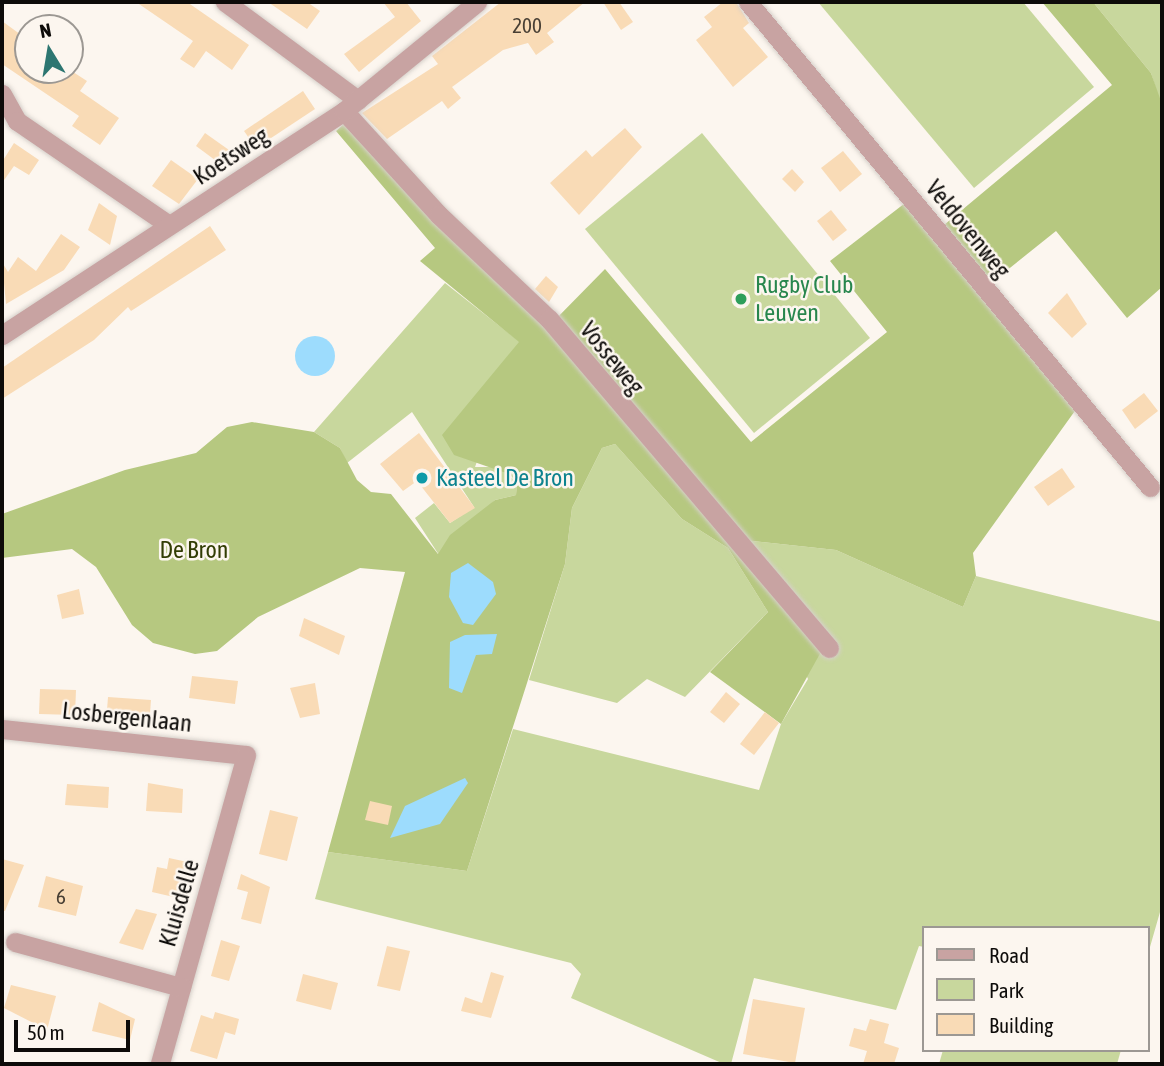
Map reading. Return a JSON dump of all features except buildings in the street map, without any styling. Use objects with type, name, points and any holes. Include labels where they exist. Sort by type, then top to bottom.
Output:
[{"type":"street","name":"Vosseweg","points":[[225,2],[351,105],[439,215],[549,319],[829,648]]},
{"type":"street","name":"Koetsweg","points":[[2,335],[351,105],[477,2]]},
{"type":"street","name":"Veldovenweg","points":[[748,2],[1150,487]]},
{"type":"street","points":[[5,108],[17,121],[169,225]]},
{"type":"street","name":"Losbergenlaan","points":[[2,729],[246,755]]},
{"type":"street","name":"Kluisdelle","points":[[160,1064],[246,755]]},
{"type":"street","points":[[15,942],[181,987]]},
{"type":"green space","points":[[818,2],[1023,2],[1094,87],[974,188]]},
{"type":"green space","name":"De Bron","points":[[1042,2],[1093,2],[1151,73],[1162,104],[1162,287],[1127,318],[1056,231],[981,291],[1077,408],[973,553],[976,576],[963,607],[836,550],[744,540],[822,650],[781,724],[710,672],[768,612],[728,548],[682,519],[615,444],[602,448],[572,508],[565,564],[467,871],[328,852],[405,572],[360,568],[258,617],[217,651],[195,654],[153,643],[132,625],[96,567],[72,549],[2,558],[2,514],[125,470],[196,453],[227,427],[252,422],[314,432],[340,448],[357,480],[371,492],[391,494],[438,554],[450,535],[495,500],[516,495],[517,482],[509,474],[454,455],[442,435],[519,342],[420,261],[435,248],[336,131],[346,122],[550,325],[605,269],[751,442],[887,332],[830,261],[909,200],[944,225],[1112,85]]},
{"type":"green space","points":[[1093,2],[1162,2],[1160,102],[1151,73]]},
{"type":"green space","name":"Rugby Club Leuven","points":[[702,133],[870,338],[754,433],[585,229]]},
{"type":"green space","points":[[445,283],[520,342],[475,467],[498,467],[517,482],[516,495],[495,500],[439,555],[415,518],[434,503],[450,523],[474,507],[412,412],[347,463],[340,448],[314,432]]},
{"type":"green space","points":[[615,444],[682,519],[728,548],[768,612],[685,697],[647,679],[617,703],[529,680],[565,564],[572,508],[602,448]]},
{"type":"green space","points":[[744,540],[836,550],[963,607],[976,576],[1162,622],[1162,905],[1150,947],[1150,926],[922,926],[922,947],[919,946],[896,1010],[754,978],[731,1064],[724,1064],[571,998],[581,974],[571,963],[315,899],[328,852],[467,871],[513,729],[759,790],[781,724],[808,679]]},
{"type":"green space","points":[[942,1052],[1120,1052],[1117,1064],[939,1064]]},
{"type":"water","points":[[315,336],[323,337],[329,342],[334,348],[334,364],[329,370],[323,375],[315,376],[307,375],[301,370],[296,364],[295,356],[296,348],[301,342],[307,337]]},
{"type":"water","points":[[468,563],[493,582],[496,594],[473,625],[463,623],[449,597],[451,573]]},
{"type":"water","points":[[497,634],[492,654],[476,655],[462,693],[449,688],[450,642],[465,635]]},
{"type":"water","points":[[465,778],[468,783],[440,824],[390,838],[405,806]]},
{"type":"place","name":"Rugby Club Leuven","points":[[741,299]]},
{"type":"place","name":"Kasteel De Bron","points":[[422,478]]}]
